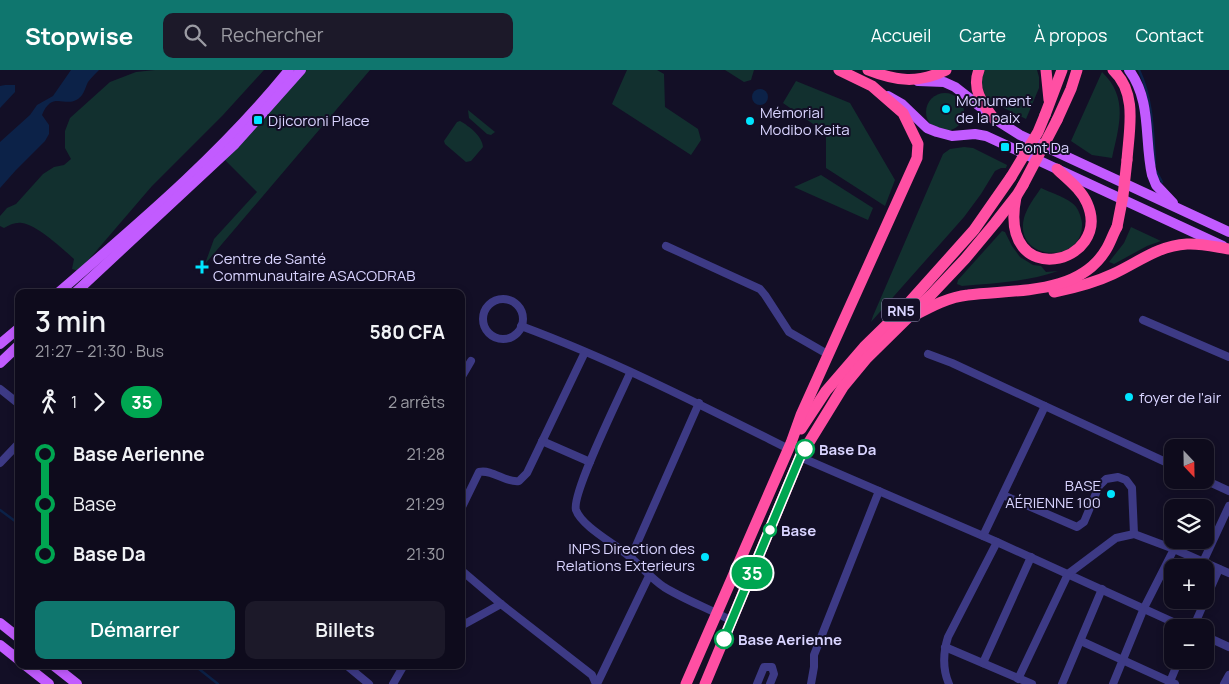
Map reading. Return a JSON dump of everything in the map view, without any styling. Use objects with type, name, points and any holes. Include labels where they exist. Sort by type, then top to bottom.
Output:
[{"type":"highway","points":[[790,446],[801,415],[890,214],[917,158],[918,144],[903,113],[872,86],[839,70]]},
{"type":"highway","points":[[868,70],[901,80],[924,78],[946,70]]},
{"type":"highway","points":[[979,70],[976,85],[978,95],[994,119]]},
{"type":"highway","points":[[1046,70],[1048,81],[1047,110]]},
{"type":"highway","name":"RN5","points":[[686,684],[790,446],[826,391],[864,347],[906,306],[974,230],[1011,177],[1038,132],[1062,70]]},
{"type":"highway","name":"RN5","points":[[705,684],[800,457],[844,388],[867,358],[964,259],[1017,195],[1057,120],[1077,70]]},
{"type":"highway","points":[[1024,291],[1068,281],[1091,267],[1106,249],[1117,227],[1123,196],[1131,110],[1123,85],[1113,70]]},
{"type":"highway","points":[[1017,195],[1014,224],[1015,234],[1029,254],[1042,259],[1058,260],[1074,252],[1082,244],[1090,229],[1091,216],[1087,202],[1078,189],[1057,169]]},
{"type":"highway","points":[[900,324],[946,300],[968,295],[1024,291],[1054,292],[1084,286],[1115,273],[1144,255],[1166,247],[1190,243],[1229,249]]},
{"type":"main road","points":[[62,289],[143,219],[226,140],[269,94],[288,70]]},
{"type":"main road","points":[[79,289],[235,144],[301,70]]},
{"type":"main road","points":[[1129,70],[1138,84],[1144,102],[1149,163],[1156,186],[1165,197],[1186,213]]},
{"type":"main road","points":[[901,80],[944,82],[965,94],[994,119],[1020,135],[1229,232]]},
{"type":"main road","points":[[872,86],[902,104],[927,128],[952,136],[975,134],[986,136],[1229,249]]},
{"type":"main road","points":[[0,344],[15,331]]},
{"type":"main road","points":[[0,363],[15,349]]},
{"type":"main road","points":[[0,623],[15,635]]},
{"type":"main road","points":[[0,645],[15,657]]},
{"type":"main road","points":[[30,669],[49,684]]},
{"type":"main road","points":[[58,669],[77,684]]},
{"type":"street","points":[[666,246],[760,289],[788,332],[829,355]]},
{"type":"street","points":[[504,299],[511,301],[519,307],[522,314],[521,326],[518,332],[508,338],[494,337],[487,331],[484,325],[483,316],[485,310],[496,300],[504,299]]},
{"type":"street","points":[[1143,320],[1229,357]]},
{"type":"street","points":[[521,326],[585,352],[790,446]]},
{"type":"street","points":[[465,501],[479,472],[485,471],[512,482],[519,481],[527,473],[585,352]]},
{"type":"street","points":[[928,354],[952,363],[1164,461]]},
{"type":"street","points":[[465,371],[471,361]]},
{"type":"street","points":[[630,373],[590,462],[576,498],[576,510],[586,524],[630,557],[649,576],[666,588],[732,621]]},
{"type":"street","points":[[0,389],[15,401]]},
{"type":"street","points":[[630,557],[699,404]]},
{"type":"street","points":[[983,536],[1046,406]]},
{"type":"street","points":[[542,441],[590,462]]},
{"type":"street","points":[[0,463],[15,447]]},
{"type":"street","points":[[800,457],[1031,557],[1167,619]]},
{"type":"street","points":[[1003,495],[1077,527],[1084,522],[1099,486],[1106,479],[1118,477],[1126,480],[1132,488],[1134,534]]},
{"type":"street","points":[[1214,484],[1229,491]]},
{"type":"street","points":[[811,684],[814,656],[879,491]]},
{"type":"street","points":[[1204,559],[1229,506]]},
{"type":"street","points":[[1018,678],[1068,574],[1116,538],[1134,534],[1164,545]]},
{"type":"street","points":[[949,684],[944,673],[945,647],[948,637],[997,542]]},
{"type":"street","points":[[1113,684],[1144,608],[1174,549],[1196,559]]},
{"type":"street","points":[[983,663],[1031,557]]},
{"type":"street","points":[[1214,567],[1229,573]]},
{"type":"street","points":[[1197,619],[1219,569]]},
{"type":"street","points":[[465,573],[592,675],[596,684]]},
{"type":"street","points":[[596,684],[649,576]]},
{"type":"street","points":[[1062,684],[1082,641],[1102,590]]},
{"type":"street","points":[[465,624],[501,604]]},
{"type":"street","points":[[1214,640],[1229,647]]},
{"type":"street","points":[[1082,641],[1172,683],[1176,669]]},
{"type":"street","points":[[945,647],[1032,684]]},
{"type":"street","points":[[757,684],[764,667],[767,666],[772,667],[774,674],[770,684]]},
{"type":"street","points":[[351,669],[369,684]]},
{"type":"street","points":[[393,684],[402,669]]},
{"type":"street","points":[[1224,684],[1229,675]]},
{"type":"green space","points":[[155,70],[264,70],[223,115],[152,186],[79,271],[72,269],[74,259],[50,238],[35,228],[19,223],[4,228],[0,226],[0,216],[7,208],[16,204],[43,174],[54,167],[64,165],[71,159],[65,148],[65,131],[70,118],[110,82],[136,72]]},
{"type":"green space","points":[[303,70],[370,70],[205,264],[214,239],[257,192],[224,159]]},
{"type":"green space","points":[[627,70],[657,70],[664,74],[665,107],[698,129],[701,140],[691,155],[612,104]]},
{"type":"green space","points":[[725,70],[754,70],[751,80],[744,82]]},
{"type":"green space","points":[[984,70],[1037,70],[1039,88],[1026,119],[986,99],[981,83]]},
{"type":"green space","points":[[1102,72],[1116,92],[1119,102],[1119,124],[1112,158],[1092,155],[1071,141]]},
{"type":"green space","points":[[796,81],[850,103],[895,180],[885,206],[826,168],[826,133],[783,103]]},
{"type":"green space","points":[[945,93],[958,99],[964,112],[958,125],[945,131],[932,125],[926,112],[932,99]]},
{"type":"green space","points":[[468,110],[495,132],[491,135],[487,134],[469,118]]},
{"type":"green space","points":[[460,121],[474,132],[482,143],[483,147],[471,161],[466,162],[444,141],[457,122]]},
{"type":"green space","points":[[973,148],[1007,165],[1006,168],[995,171],[964,217],[871,322],[943,154],[950,149]]},
{"type":"green space","points":[[821,175],[873,208],[868,220],[794,187]]},
{"type":"green space","points":[[1041,188],[1061,196],[1074,205],[1080,215],[1082,223],[1080,237],[1072,246],[1062,252],[1050,253],[1038,250],[1029,243],[1023,232],[1025,214]]},
{"type":"green space","points":[[1131,227],[1161,241],[1147,246],[1114,264],[1109,262],[1124,243]]},
{"type":"green space","points":[[1002,231],[1005,232],[1020,257],[1033,265],[1041,266],[1046,272],[1058,271],[1010,282],[962,286],[957,284],[958,280]]},
{"type":"water","points":[[71,70],[99,70],[88,82],[78,99],[68,102],[54,101],[50,103],[42,115],[49,125],[49,134],[45,141],[0,188],[0,142],[30,115],[37,105],[53,96]]},
{"type":"water","points":[[15,85],[15,92],[0,108],[0,86]]},
{"type":"water","points":[[760,89],[768,97],[760,105],[752,97]]},
{"type":"waterway","points":[[1139,70],[1150,105],[1155,165]]},
{"type":"waterway","points":[[1156,171],[1162,182]]},
{"type":"waterway","points":[[0,510],[15,521]]},
{"type":"waterway","points":[[199,669],[218,684]]},
{"type":"bus line","name":"35","points":[[724,639],[805,449]]},
{"type":"place","name":"Monument de la paix","points":[[946,109]]},
{"type":"place","name":"Djicoroni Place","points":[[258,120]]},
{"type":"place","name":"Mémorial Modibo Keita","points":[[750,121]]},
{"type":"place","name":"Pont Da","points":[[1005,147]]},
{"type":"place","name":"Centre de Santé Communautaire ASACODRAB","points":[[202,267]]},
{"type":"place","name":"foyer de l'air","points":[[1129,397]]},
{"type":"place","name":"Base Da","points":[[805,449]]},
{"type":"place","name":"BASE AÉRIENNE 100","points":[[1111,494]]},
{"type":"place","name":"Base","points":[[770,530]]},
{"type":"place","name":"INPS Direction des Relations Exterieurs","points":[[705,557]]},
{"type":"place","name":"Base Aerienne","points":[[724,639]]}]
